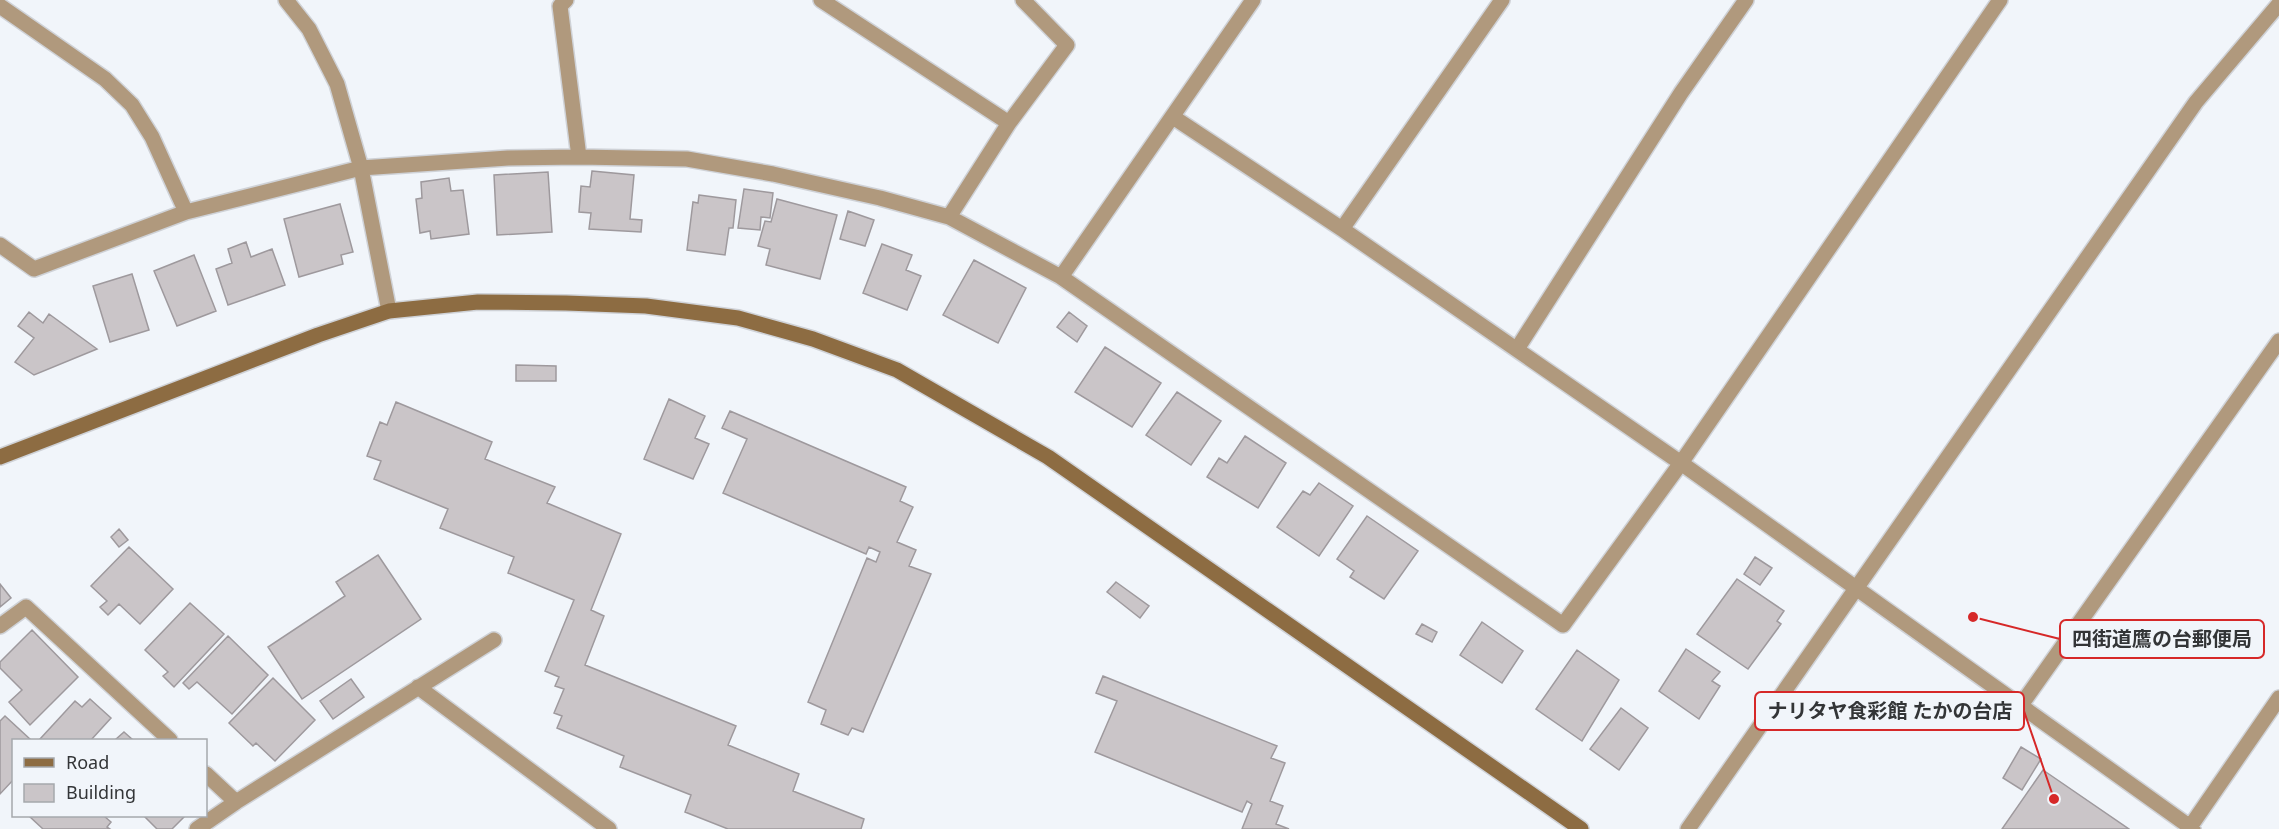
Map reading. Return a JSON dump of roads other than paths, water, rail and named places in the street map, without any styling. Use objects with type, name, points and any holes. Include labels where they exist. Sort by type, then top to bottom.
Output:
[{"type":"street","points":[[286,0],[309,29],[337,84],[361,168],[389,311]]},
{"type":"street","points":[[566,0],[560,6],[579,157]]},
{"type":"street","points":[[821,0],[1008,123]]},
{"type":"street","points":[[949,217],[1008,123],[1067,45],[1023,0]]},
{"type":"street","points":[[1061,277],[1253,0]]},
{"type":"street","points":[[1342,229],[1502,0]]},
{"type":"street","points":[[1517,349],[1682,93],[1746,0]]},
{"type":"street","points":[[0,245],[34,270],[186,212],[361,168],[508,158],[687,159],[773,174],[880,198],[949,217],[1061,277],[1563,625],[1681,463],[2000,0]]},
{"type":"street","points":[[1688,829],[2196,102],[2279,4]]},
{"type":"street","points":[[0,6],[105,79],[132,105],[152,137],[186,212]]},
{"type":"street","points":[[1173,117],[1342,229],[1681,463],[2192,828],[2279,698]]},
{"type":"street","points":[[0,457],[318,334],[389,311],[478,302],[566,303],[646,306],[738,318],[813,339],[897,370],[1048,457],[1581,829]]},
{"type":"street","points":[[2021,705],[2279,341]]},
{"type":"street","points":[[0,626],[26,607],[168,739]]},
{"type":"street","points":[[197,829],[236,802],[494,640]]},
{"type":"street","points":[[418,687],[609,829]]},
{"type":"street","points":[[207,775],[236,802]]},
{"type":"place","name":"四街道鷹の台郵便局","points":[[1973,617]]},
{"type":"place","name":"ナリタヤ食彩館 たかの台店","points":[[2054,799]]}]
